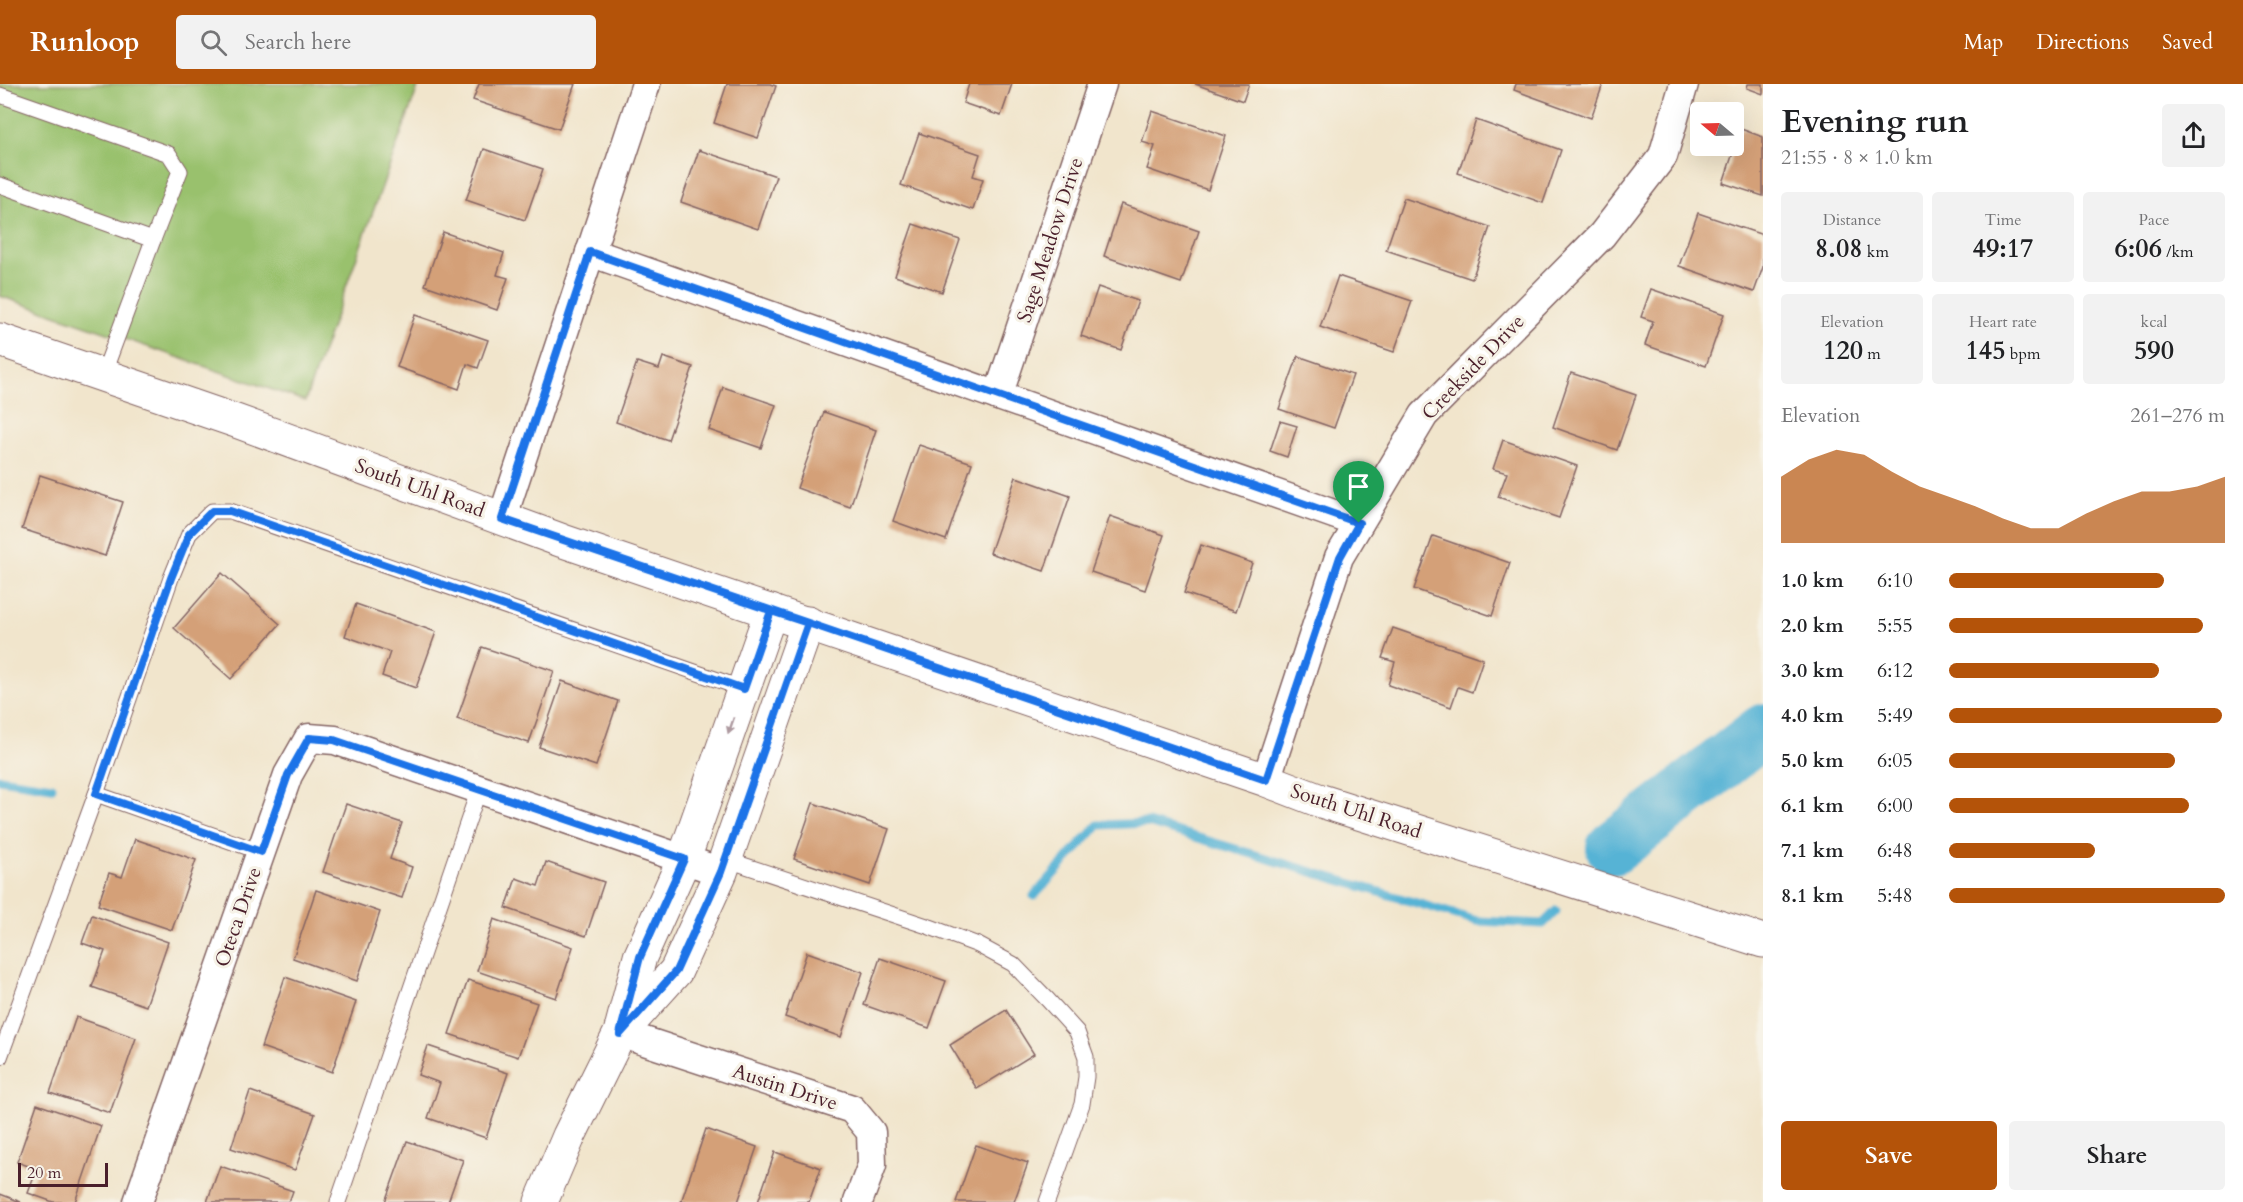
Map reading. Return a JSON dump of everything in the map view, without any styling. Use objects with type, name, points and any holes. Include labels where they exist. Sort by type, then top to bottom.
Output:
[{"type":"main road","name":"South Uhl Road","points":[[0,340],[333,456],[502,519],[1266,780],[1329,804],[1763,941]]},
{"type":"main road","points":[[549,1200],[569,1136],[620,1034],[640,957],[684,859],[771,611]]},
{"type":"main road","points":[[620,1034],[676,971],[723,865],[808,623]]},
{"type":"street","points":[[502,519],[646,84]]},
{"type":"street","name":"Sage Meadow Drive","points":[[998,396],[1102,84]]},
{"type":"street","name":"Creekside Drive","points":[[1266,780],[1340,557],[1359,523],[1424,415],[1602,235],[1664,156],[1684,84]]},
{"type":"street","points":[[590,252],[1359,523]]},
{"type":"street","name":"Oteca Drive","points":[[138,1202],[288,775],[309,738],[334,740],[684,859],[723,865]]},
{"type":"street","name":"Austin Drive","points":[[620,1034],[852,1109],[871,1132],[872,1165],[858,1202]]},
{"type":"lane","points":[[0,95],[168,154],[180,171],[103,375]]},
{"type":"lane","points":[[0,185],[153,240]]},
{"type":"lane","points":[[0,1058],[96,794],[167,589],[189,534],[212,511],[230,511],[744,689]]},
{"type":"lane","points":[[338,1202],[479,789]]},
{"type":"lane","points":[[96,794],[261,852]]},
{"type":"lane","points":[[723,865],[930,927],[978,945],[1013,963],[1077,1032],[1086,1057],[1082,1104],[1047,1202]]},
{"type":"green space","points":[[0,84],[419,84],[305,401],[0,296]]},
{"type":"building","points":[[479,84],[575,84],[559,129],[473,100]]},
{"type":"building","points":[[727,84],[776,86],[758,138],[714,123]]},
{"type":"building","points":[[969,84],[1012,84],[1001,116],[963,103]]},
{"type":"building","points":[[1195,84],[1249,84],[1243,101]]},
{"type":"building","points":[[1516,84],[1603,84],[1591,118],[1514,90]]},
{"type":"building","points":[[1748,84],[1763,84],[1763,94],[1747,88]]},
{"type":"building","points":[[1152,111],[1226,136],[1208,190],[1147,169],[1155,146],[1142,142]]},
{"type":"building","points":[[1476,120],[1561,150],[1543,203],[1458,173]]},
{"type":"building","points":[[1744,130],[1763,137],[1763,196],[1723,183],[1732,156],[1744,156]]},
{"type":"building","points":[[919,133],[980,154],[973,176],[983,179],[973,210],[901,185]]},
{"type":"building","points":[[484,149],[543,169],[525,220],[466,200]]},
{"type":"building","points":[[699,150],[776,176],[758,229],[681,202]]},
{"type":"building","points":[[1404,198],[1490,227],[1472,279],[1386,250]]},
{"type":"building","points":[[1121,204],[1199,231],[1181,283],[1104,256]]},
{"type":"building","points":[[1698,213],[1763,235],[1763,267],[1754,292],[1679,266]]},
{"type":"building","points":[[913,224],[960,240],[942,292],[895,276]]},
{"type":"building","points":[[443,232],[504,253],[497,275],[508,278],[497,310],[425,285]]},
{"type":"building","points":[[1338,276],[1412,301],[1394,352],[1320,327]]},
{"type":"building","points":[[1098,287],[1138,301],[1121,350],[1081,336]]},
{"type":"building","points":[[1651,289],[1724,314],[1706,366],[1645,345],[1653,321],[1641,317]]},
{"type":"building","points":[[415,315],[488,340],[478,368],[467,364],[459,389],[397,367]]},
{"type":"building","points":[[1298,356],[1353,375],[1334,428],[1279,409]]},
{"type":"building","points":[[663,357],[693,367],[668,440],[616,422],[637,362],[659,369]]},
{"type":"building","points":[[1571,373],[1636,395],[1617,450],[1553,427]]},
{"type":"building","points":[[723,387],[776,405],[761,448],[709,430]]},
{"type":"building","points":[[824,412],[876,430],[850,507],[797,488]]},
{"type":"building","points":[[1280,421],[1297,426],[1287,457],[1270,451]]},
{"type":"building","points":[[1503,440],[1577,466],[1559,518],[1498,497],[1507,473],[1493,469]]},
{"type":"building","points":[[919,445],[972,463],[946,540],[893,521]]},
{"type":"building","points":[[40,475],[123,502],[105,556],[22,529]]},
{"type":"building","points":[[1016,477],[1070,496],[1044,571],[990,553]]},
{"type":"building","points":[[1110,516],[1164,535],[1145,590],[1091,572]]},
{"type":"building","points":[[1433,536],[1510,563],[1492,616],[1414,589]]},
{"type":"building","points":[[1201,545],[1252,563],[1236,611],[1184,593]]},
{"type":"building","points":[[222,573],[280,624],[231,679],[174,628]]},
{"type":"building","points":[[356,604],[436,632],[416,688],[382,676],[390,652],[345,636]]},
{"type":"building","points":[[1393,628],[1483,659],[1472,692],[1458,687],[1451,707],[1388,685],[1395,662],[1382,658]]},
{"type":"building","points":[[482,647],[554,671],[529,743],[457,719]]},
{"type":"building","points":[[562,681],[618,701],[596,766],[539,747]]},
{"type":"building","points":[[813,803],[889,829],[870,885],[794,859]]},
{"type":"building","points":[[346,804],[402,823],[390,859],[412,867],[402,898],[323,872]]},
{"type":"building","points":[[135,839],[196,860],[172,930],[98,905],[109,873],[122,877]]},
{"type":"building","points":[[546,862],[604,882],[586,936],[506,908],[516,878],[538,886]]},
{"type":"building","points":[[316,890],[380,912],[357,981],[293,958]]},
{"type":"building","points":[[92,915],[168,942],[146,1006],[92,987],[105,951],[82,943]]},
{"type":"building","points":[[494,919],[573,947],[556,998],[477,971]]},
{"type":"building","points":[[807,952],[863,972],[841,1037],[785,1017]]},
{"type":"building","points":[[880,958],[946,981],[929,1028],[864,1005]]},
{"type":"building","points":[[285,977],[356,1002],[332,1072],[261,1047]]},
{"type":"building","points":[[468,980],[537,1003],[518,1057],[449,1034]]},
{"type":"building","points":[[1006,1010],[1034,1054],[977,1089],[950,1045]]},
{"type":"building","points":[[76,1017],[136,1038],[110,1113],[50,1093]]},
{"type":"building","points":[[428,1046],[508,1073],[486,1138],[428,1118],[440,1083],[418,1075]]},
{"type":"building","points":[[250,1091],[315,1114],[295,1170],[231,1148]]},
{"type":"building","points":[[37,1104],[101,1126],[75,1202],[53,1202],[28,1193],[37,1169],[17,1162]]},
{"type":"building","points":[[706,1129],[757,1147],[738,1202],[681,1202]]},
{"type":"building","points":[[407,1141],[463,1160],[448,1202],[385,1202]]},
{"type":"building","points":[[976,1145],[1028,1163],[1014,1202],[956,1202]]},
{"type":"building","points":[[775,1152],[821,1168],[809,1202],[758,1202]]},
{"type":"building","points":[[220,1166],[293,1191],[289,1202],[207,1202]]},
{"type":"building","points":[[0,1194],[21,1202],[0,1202]]},
{"type":"waterway","points":[[1613,848],[1763,731]]},
{"type":"waterway","points":[[0,779],[52,787]]},
{"type":"waterway","points":[[1034,896],[1098,825],[1148,823],[1477,921],[1543,924],[1556,911]]},
{"type":"route","points":[[1359,523],[590,252],[502,519],[808,623],[721,872],[676,971],[620,1034],[640,957],[684,859],[334,740],[309,738],[288,775],[261,852],[96,794],[171,578],[189,534],[212,511],[230,511],[744,689],[771,611],[808,623],[1163,746],[1266,780],[1340,557],[1359,523]]}]
